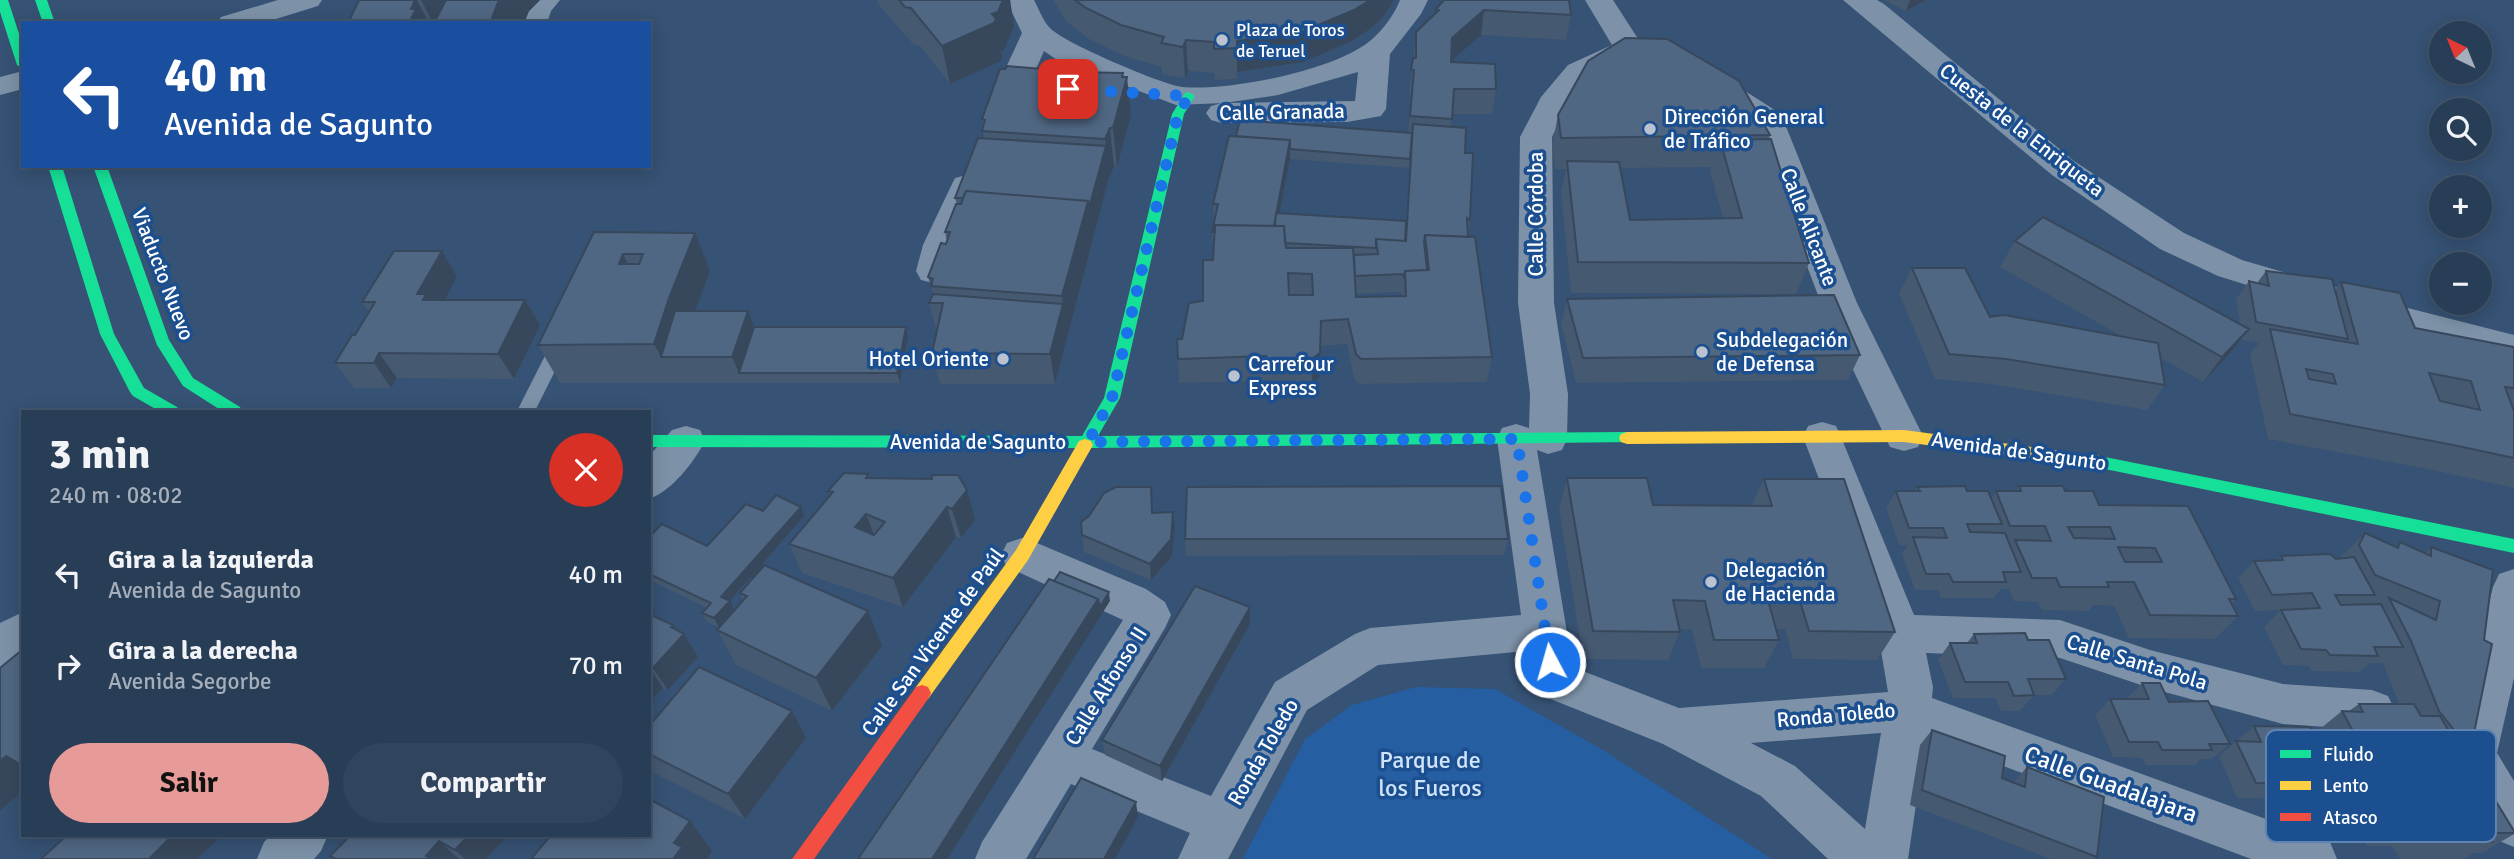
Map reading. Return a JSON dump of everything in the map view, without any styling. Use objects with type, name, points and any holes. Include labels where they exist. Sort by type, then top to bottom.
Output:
[{"type":"main road","points":[[2,0],[21,59]]},
{"type":"main road","points":[[41,0],[48,21]]},
{"type":"main road","name":"Calle San Vicente de Paúl","points":[[802,859],[1022,555],[1112,398],[1181,102]]},
{"type":"main road","points":[[56,168],[107,334],[145,402],[168,410]]},
{"type":"main road","name":"Viaducto Nuevo","points":[[101,168],[162,341],[188,382],[232,410]]},
{"type":"main road","name":"Avenida de Sagunto","points":[[668,441],[1088,442],[1904,436],[1974,442],[2126,466],[2514,546]]},
{"type":"street","points":[[238,21],[308,0]]},
{"type":"street","points":[[533,21],[538,8],[546,0]]},
{"type":"street","points":[[1020,0],[1037,33],[1068,54],[1181,102]]},
{"type":"street","name":"Calle Granada","points":[[1181,102],[1332,73],[1375,52],[1411,8],[1414,0]]},
{"type":"street","points":[[1599,0],[1629,48]]},
{"type":"street","name":"Cuesta de la Enriqueta","points":[[1857,0],[1874,10],[2063,168],[2172,241],[2230,268],[2395,318],[2514,348]]},
{"type":"street","points":[[933,271],[940,245],[983,153],[1027,87],[1037,33]]},
{"type":"street","name":"Calle Alicante","points":[[1629,48],[1674,65],[1721,88],[1767,119],[1825,303],[1904,436]]},
{"type":"street","name":"Calle Córdoba","points":[[1532,439],[1549,394],[1550,303],[1536,137],[1556,97],[1579,71],[1629,48]]},
{"type":"street","name":"Calle Granada","points":[[1181,102],[1347,112],[1370,108],[1375,52]]},
{"type":"street","points":[[0,86],[21,81]]},
{"type":"street","points":[[1081,90],[1181,102]]},
{"type":"street","points":[[0,103],[21,105]]},
{"type":"street","points":[[1822,437],[1900,632],[1911,687],[1884,859]]},
{"type":"street","points":[[1532,439],[1550,662],[1564,684],[1679,729],[1778,781],[1863,859]]},
{"type":"street","points":[[651,479],[668,441]]},
{"type":"street","name":"Calle Alfonso II","points":[[999,859],[1150,615],[1131,602],[1022,555]]},
{"type":"street","points":[[2479,730],[2514,587]]},
{"type":"street","name":"Ronda Toledo","points":[[1212,841],[1291,696],[1370,647],[1547,631]]},
{"type":"street","points":[[0,649],[21,632]]},
{"type":"street","name":"Calle Santa Pola","points":[[1900,632],[2060,639],[2150,668],[2283,704],[2372,710]]},
{"type":"street","name":"Ronda Toledo","points":[[1679,729],[1909,710]]},
{"type":"street","name":"Calle Guadalajara","points":[[1909,710],[2312,859]]},
{"type":"street","name":"Calle Alfonso II","points":[[1061,758],[1212,841]]},
{"type":"street","points":[[2496,794],[2514,824]]},
{"type":"street","points":[[281,859],[302,837]]},
{"type":"lane","points":[[526,410],[566,329]]},
{"type":"green space","name":"Parque de los Fueros","points":[[1416,687],[1495,689],[1603,750],[1772,859],[1243,859],[1305,739],[1352,705]]},
{"type":"building","points":[[359,0],[415,0],[411,9],[416,9],[410,21],[349,21]]},
{"type":"building","points":[[446,0],[499,0],[491,21],[435,21]]},
{"type":"building","points":[[899,0],[1003,0],[998,12],[992,14],[996,19],[994,23],[942,46],[911,8],[905,7]]},
{"type":"building","points":[[1075,0],[1370,0],[1354,10],[1304,31],[1237,41],[1237,48],[1214,49],[1214,42],[1186,40],[1183,47],[1161,43],[1164,37],[1121,25]]},
{"type":"building","points":[[1444,0],[1569,0],[1571,15],[1484,10],[1452,38],[1451,62],[1495,64],[1496,89],[1454,89],[1452,119],[1410,116],[1414,70],[1411,70],[1413,58],[1416,58],[1416,32],[1439,10],[1436,9]]},
{"type":"building","points":[[1625,38],[1667,39],[1739,81],[1770,135],[1561,138],[1558,115],[1588,61]]},
{"type":"building","points":[[1007,66],[1053,70],[1052,74],[1061,76],[1074,75],[1076,72],[1123,73],[1122,77],[1127,77],[1113,128],[1110,128],[1105,139],[982,131],[985,120],[982,119],[1000,69]]},
{"type":"building","points":[[1240,120],[1412,133],[1410,159],[1290,149],[1290,140],[1236,136]]},
{"type":"building","points":[[1413,124],[1466,128],[1465,153],[1473,153],[1470,220],[1467,218],[1468,237],[1425,235],[1427,270],[1405,271],[1404,278],[1403,274],[1355,276],[1354,255],[1378,254],[1376,239],[1406,241]]},
{"type":"building","points":[[1229,136],[1290,140],[1274,226],[1215,225],[1215,232],[1212,232],[1218,204],[1213,204]]},
{"type":"building","points":[[978,138],[1106,146],[1089,208],[1088,201],[966,191],[963,198],[955,198]]},
{"type":"building","points":[[1771,139],[1809,263],[1578,262],[1567,161],[1619,162],[1630,220],[1742,218],[1720,140]]},
{"type":"building","points":[[966,191],[1088,201],[1062,296],[931,286],[933,279],[928,277],[941,243],[946,244],[950,232],[945,232],[956,204],[961,204]]},
{"type":"building","points":[[1276,213],[1406,221],[1405,241],[1376,239],[1376,248],[1285,243],[1284,226],[1275,226]]},
{"type":"building","points":[[2043,217],[2249,329],[2222,357],[2015,241]]},
{"type":"building","points":[[1215,225],[1284,226],[1286,248],[1353,248],[1356,297],[1406,296],[1405,271],[1429,270],[1425,235],[1475,237],[1492,357],[1361,359],[1356,354],[1348,319],[1321,321],[1320,353],[1313,358],[1266,359],[1266,356],[1178,359],[1177,339],[1182,339],[1189,303],[1203,301],[1203,260],[1213,260]],"holes":[[[1288,273],[1312,274],[1313,295],[1289,295]]]},
{"type":"building","points":[[594,232],[695,233],[654,344],[538,345]],"holes":[[[623,254],[643,254],[639,264],[619,264]]]},
{"type":"building","points":[[394,251],[442,251],[417,294],[426,294],[423,300],[525,300],[498,354],[379,353],[374,363],[335,363],[375,302],[362,302]]},
{"type":"building","points":[[1912,268],[1965,268],[1990,317],[2004,315],[2158,343],[2165,385],[2006,359],[1949,354]]},
{"type":"building","points":[[2266,271],[2332,279],[2348,339],[2256,322],[2249,281],[2269,286]]},
{"type":"building","points":[[2341,282],[2400,293],[2415,328],[2514,347],[2514,388],[2505,387],[2514,411],[2514,458],[2290,414],[2270,329],[2358,344]],"holes":[[[2306,369],[2333,374],[2336,384],[2309,379]],[[2429,373],[2471,381],[2480,410],[2440,401]]]},
{"type":"building","points":[[933,294],[1063,304],[1050,354],[932,353],[943,303],[929,303]]},
{"type":"building","points":[[1834,295],[1860,355],[1583,358],[1567,299]]},
{"type":"building","points":[[675,311],[748,311],[732,357],[661,357]]},
{"type":"building","points":[[754,327],[906,327],[897,373],[739,373]]},
{"type":"building","points":[[844,473],[868,474],[866,478],[932,479],[932,475],[958,475],[967,490],[952,509],[947,507],[893,578],[789,544],[833,492],[828,491]],"holes":[[[866,514],[885,522],[874,535],[855,527]]]},
{"type":"building","name":"Delegación de Hacienda","points":[[1567,478],[1647,478],[1653,505],[1772,506],[1764,479],[1844,479],[1895,632],[1809,631],[1800,601],[1768,600],[1779,640],[1714,640],[1705,601],[1673,600],[1680,632],[1593,631]]},
{"type":"building","points":[[1501,486],[1508,539],[1185,539],[1187,487]]},
{"type":"building","points":[[1965,486],[1967,491],[1988,491],[2002,524],[1967,524],[1970,532],[2005,533],[2021,572],[2003,572],[2006,582],[1953,582],[1949,574],[1926,574],[1913,537],[1947,538],[1943,528],[1909,528],[1896,491],[1920,491],[1917,487]]},
{"type":"building","points":[[2019,486],[2063,486],[2065,491],[2093,491],[2099,505],[2188,506],[2236,599],[2229,599],[2238,616],[2150,615],[2134,582],[2107,582],[2109,587],[2060,587],[2056,578],[2032,578],[2015,540],[2051,541],[2045,526],[2010,526],[1996,491],[2021,491]],"holes":[[[2068,527],[2110,527],[2115,539],[2074,538]],[[2118,547],[2155,548],[2162,562],[2125,562]]]},
{"type":"building","points":[[1116,487],[1151,487],[1152,513],[1173,512],[1171,539],[1150,564],[1082,535],[1081,522],[1089,516],[1104,493]]},
{"type":"building","points":[[776,495],[801,507],[721,597],[730,601],[714,618],[702,613],[711,603],[651,575],[651,535],[662,524],[707,546],[746,504],[763,511]]},
{"type":"building","points":[[2365,533],[2398,548],[2400,542],[2431,556],[2431,547],[2493,570],[2484,640],[2492,644],[2475,730],[2454,730],[2439,711],[2411,641],[2389,598],[2436,620],[2440,601],[2375,575],[2359,545]]},
{"type":"building","points":[[2330,554],[2336,559],[2354,557],[2375,595],[2335,595],[2341,605],[2381,604],[2403,647],[2374,647],[2378,656],[2330,655],[2326,650],[2301,649],[2281,610],[2320,608],[2312,593],[2272,595],[2254,561],[2283,560],[2281,556]]},
{"type":"building","points":[[764,565],[868,611],[816,678],[717,630],[747,596],[740,593]]},
{"type":"building","points":[[1060,572],[1109,592],[1100,607],[1098,599],[1054,581]]},
{"type":"building","points":[[1049,579],[1098,599],[932,859],[858,859]]},
{"type":"building","points":[[1195,586],[1250,607],[1160,766],[1102,740]]},
{"type":"building","points":[[651,615],[673,625],[671,627],[684,634],[653,668]]},
{"type":"building","points":[[2025,633],[2028,640],[2049,640],[2066,679],[2028,679],[2034,695],[2014,696],[2008,682],[1965,682],[1950,643],[1977,643],[1974,634]]},
{"type":"building","points":[[21,651],[21,765],[6,756],[0,761],[0,668]]},
{"type":"building","points":[[699,667],[792,711],[728,794],[651,755],[651,724]]},
{"type":"building","points":[[2142,683],[2160,683],[2169,702],[2208,701],[2230,744],[2209,744],[2212,750],[2162,750],[2158,742],[2129,742],[2110,699],[2149,699]]},
{"type":"building","points":[[2359,704],[2414,704],[2421,716],[2440,716],[2448,730],[2352,730],[2342,711],[2363,712]]},
{"type":"building","points":[[2254,726],[2310,727],[2311,730],[2266,730],[2266,783],[2256,783],[2236,741],[2261,742]]},
{"type":"building","points":[[1932,730],[2005,756],[2002,778],[2025,787],[2027,767],[2104,797],[2097,857],[1922,790]]},
{"type":"building","points":[[1081,778],[1136,802],[1104,859],[1033,859]]},
{"type":"building","points":[[651,800],[690,821],[674,843],[682,847],[673,859],[531,859],[549,837],[651,837]]},
{"type":"building","points":[[2496,802],[2514,831],[2496,833]]},
{"type":"building","points":[[65,837],[171,837],[149,859],[41,859]]},
{"type":"building","points":[[349,837],[467,837],[455,850],[439,841],[426,856],[432,859],[336,859],[330,856]]},
{"type":"traffic: fast","points":[[2,0],[21,59]]},
{"type":"traffic: fast","points":[[41,0],[48,21]]},
{"type":"traffic: fast","points":[[1085,445],[1112,398],[1178,114],[1189,96]]},
{"type":"traffic: fast","points":[[56,168],[107,334],[138,392],[169,410]]},
{"type":"traffic: fast","points":[[101,168],[162,341],[188,382],[232,410]]},
{"type":"traffic: fast","points":[[651,441],[1088,442],[1627,438]]},
{"type":"traffic: fast","points":[[2100,462],[2514,546]]},
{"type":"traffic: slow","points":[[1627,438],[1904,436],[2100,462]]},
{"type":"traffic: slow","points":[[922,693],[1022,555],[1085,445]]},
{"type":"traffic: jam","points":[[802,859],[922,693]]},
{"type":"place","name":"Plaza de Toros de Teruel","points":[[1222,40]]},
{"type":"place","name":"Dirección General de Tráfico","points":[[1650,129]]},
{"type":"place","name":"Subdelegación de Defensa","points":[[1702,352]]},
{"type":"place","name":"Hotel Oriente","points":[[1003,359]]},
{"type":"place","name":"Carrefour Express","points":[[1234,376]]},
{"type":"place","name":"Delegación de Hacienda","points":[[1711,582]]},
{"type":"route","points":[[1068,89],[1189,96],[1178,114],[1112,398],[1088,442],[1517,439],[1550,662]]}]
